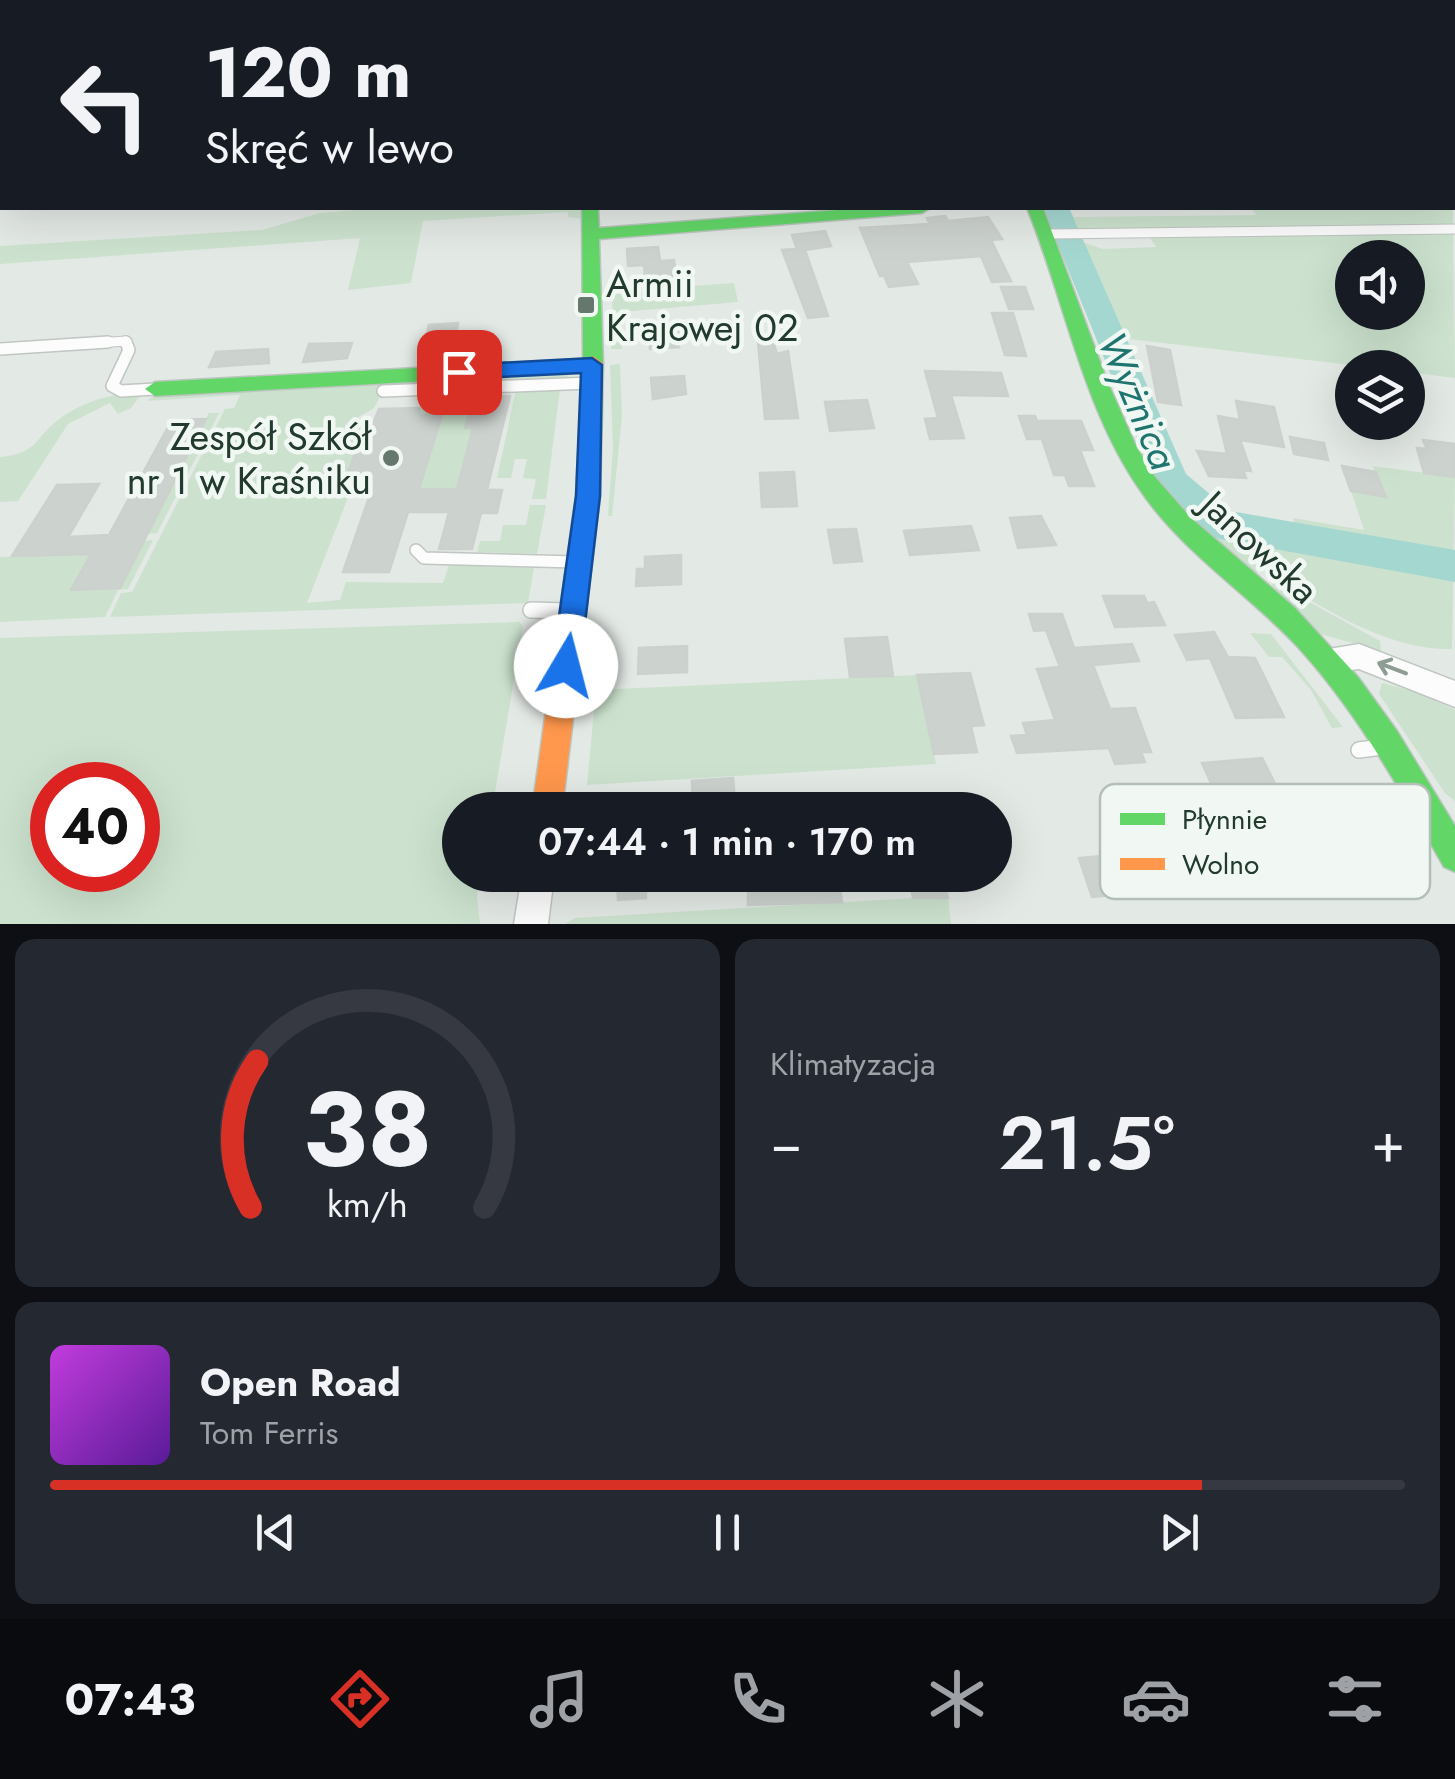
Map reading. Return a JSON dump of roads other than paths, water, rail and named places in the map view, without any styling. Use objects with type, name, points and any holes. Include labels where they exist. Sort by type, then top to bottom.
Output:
[{"type":"street","points":[[549,792],[581,562],[590,468],[596,293],[589,242],[593,234],[590,210]]},
{"type":"street","points":[[593,234],[897,210]]},
{"type":"street","name":"Janowska","points":[[1038,210],[1069,235],[1118,431],[1147,484],[1194,537],[1327,660],[1411,784]]},
{"type":"street","points":[[155,389],[592,374]]},
{"type":"street","points":[[1327,660],[1359,656],[1455,694]]},
{"type":"street","name":"Janowska","points":[[1430,812],[1452,845]]},
{"type":"street","points":[[531,924],[535,892]]},
{"type":"lane","points":[[1069,235],[1455,229]]},
{"type":"lane","points":[[0,348],[126,341],[129,350],[112,386],[121,390],[155,389]]},
{"type":"lane","points":[[383,391],[592,374]]},
{"type":"lane","points":[[416,550],[424,558],[581,562]]},
{"type":"lane","points":[[531,610],[574,611]]},
{"type":"lane","points":[[1359,750],[1386,746]]},
{"type":"waterway","name":"Wyżnica","points":[[1057,210],[1172,483],[1220,524],[1455,566]]},
{"type":"place","name":"Armii Krajowej 02","points":[[586,305]]},
{"type":"place","name":"Zespół Szkół nr 1 w Kraśniku","points":[[391,458]]}]
